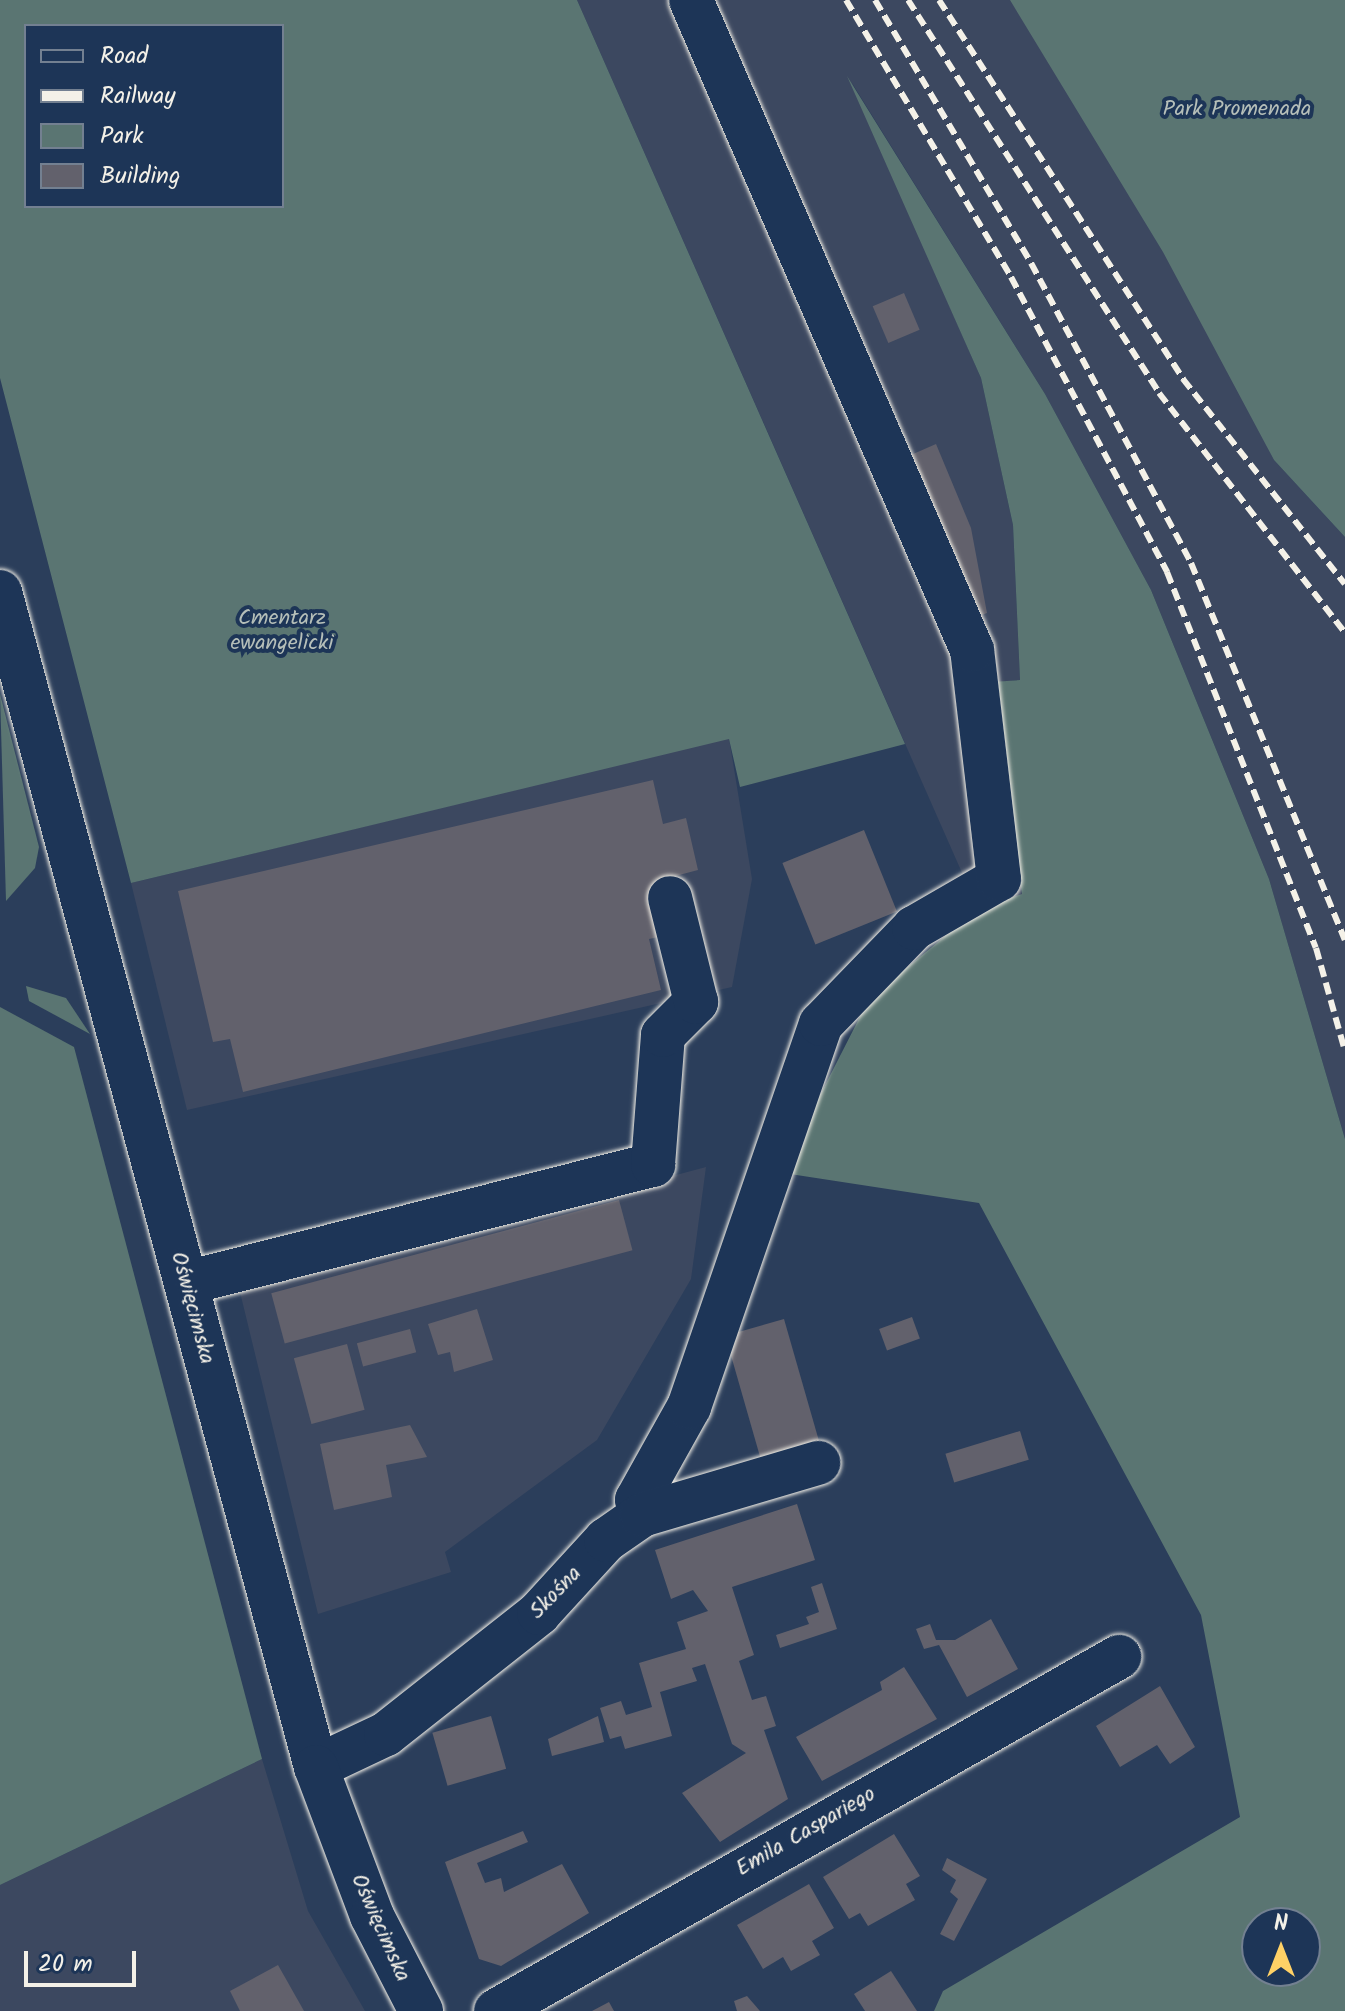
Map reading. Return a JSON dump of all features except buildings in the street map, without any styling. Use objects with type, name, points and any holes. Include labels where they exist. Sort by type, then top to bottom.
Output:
[{"type":"main road","points":[[642,1515],[637,1500],[689,1407],[821,1024],[914,928],[999,879],[972,650],[691,0]]},
{"type":"main road","name":"Oświęcimska","points":[[0,592],[316,1767],[372,1916],[421,2011]]},
{"type":"main road","points":[[186,1283],[653,1165],[663,1035],[696,1002],[670,898]]},
{"type":"main road","name":"Skośna","points":[[316,1767],[410,1716],[539,1613],[606,1540],[642,1515],[818,1463]]},
{"type":"main road","name":"Emila Caspariego","points":[[496,2011],[1119,1657]]},
{"type":"shaded area","points":[[577,0],[1053,0],[1274,460],[1345,537],[1345,1139],[1269,879],[1151,590],[1045,394],[852,83],[981,378],[1013,525],[1020,680],[992,683],[1022,895],[978,909]]},
{"type":"shaded area","points":[[729,738],[752,879],[732,987],[187,1110],[131,883]]},
{"type":"shaded area","points":[[706,1167],[691,1279],[597,1440],[445,1552],[451,1572],[318,1614],[240,1292]]},
{"type":"shaded area","points":[[262,1759],[308,1911],[365,2011],[0,2011],[0,1885]]},
{"type":"green space","name":"Cmentarz ewangelicki","points":[[0,0],[577,0],[905,744],[740,787],[729,739],[131,883],[0,378]]},
{"type":"green space","name":"Park Promenada","points":[[1010,0],[1345,0],[1345,537],[1274,460],[1163,252]]},
{"type":"green space","points":[[847,76],[1045,394],[1151,590],[1269,879],[1345,1139],[1345,2011],[934,2011],[943,1991],[1240,1817],[1201,1615],[979,1203],[790,1174],[813,1109],[869,999],[978,909],[1022,894],[992,682],[1020,680],[1013,525],[981,378]]},
{"type":"green space","points":[[0,694],[39,847],[35,868],[6,901]]},
{"type":"green space","points":[[26,986],[66,998],[90,1034],[29,1001]]},
{"type":"green space","points":[[0,1007],[74,1047],[262,1759],[0,1885]]},
{"type":"railway","points":[[846,0],[1011,277],[1167,572],[1316,948],[1345,1051]]},
{"type":"railway","points":[[875,0],[1031,263],[1191,563],[1345,940]]},
{"type":"railway","points":[[908,0],[1159,393],[1345,633]]},
{"type":"railway","points":[[939,0],[1183,379],[1345,584]]}]
